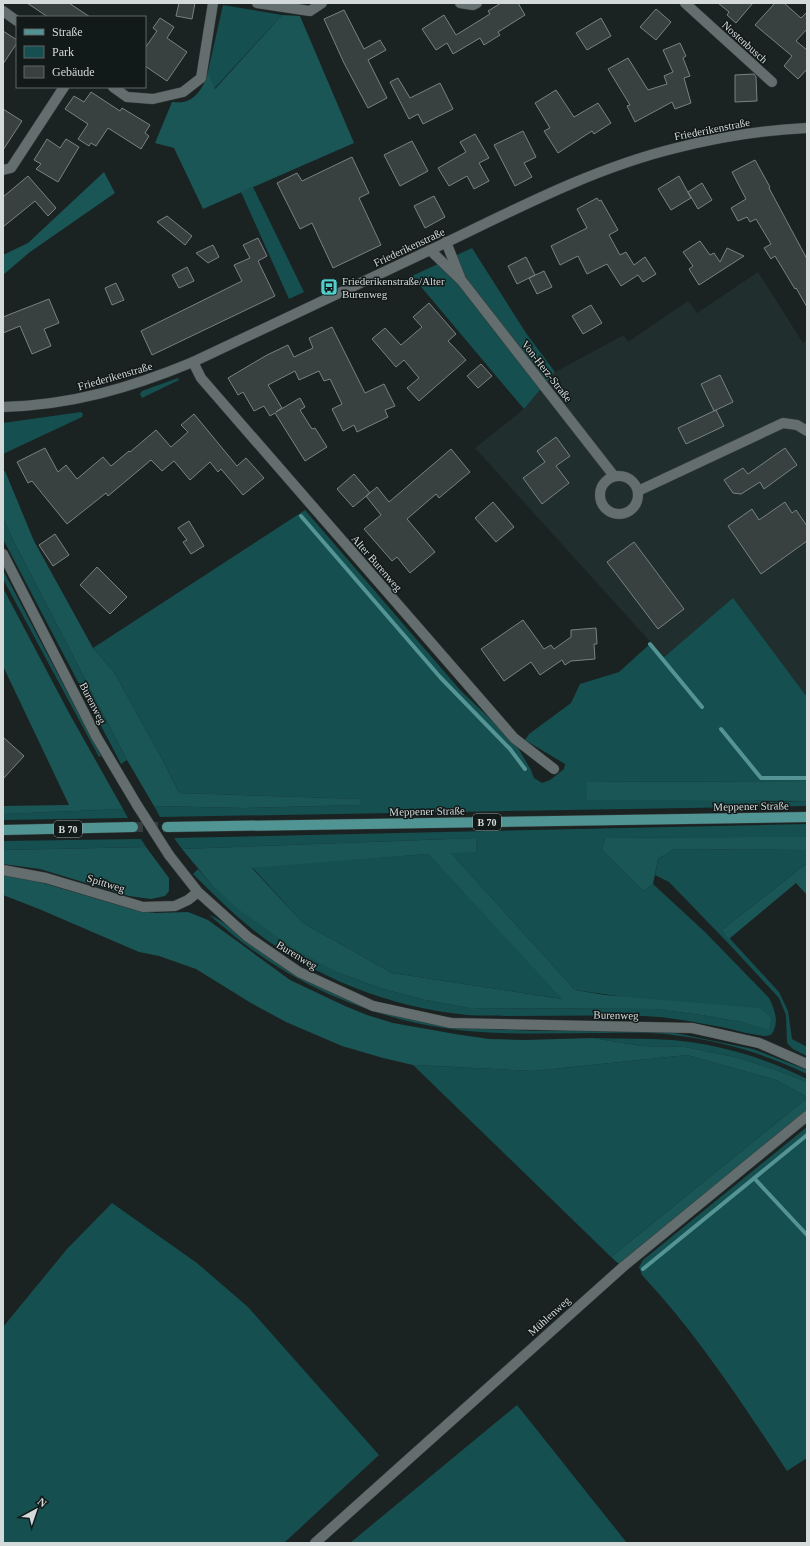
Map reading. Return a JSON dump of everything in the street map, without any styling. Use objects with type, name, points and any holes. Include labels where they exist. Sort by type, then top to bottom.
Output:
[{"type":"main road","name":"Meppener Straße","points":[[167,827],[807,817]]},
{"type":"main road","name":"B 70","points":[[3,830],[134,827]]},
{"type":"street","points":[[114,88],[127,97],[153,99],[183,92],[201,78],[212,3]]},
{"type":"street","points":[[257,3],[310,11],[322,3]]},
{"type":"street","points":[[460,3],[473,5],[477,3]]},
{"type":"street","name":"Nostenbusch","points":[[685,3],[772,82]]},
{"type":"street","points":[[3,11],[16,20]]},
{"type":"street","points":[[3,170],[11,168],[63,88]]},
{"type":"street","name":"Friederikenstraße","points":[[3,407],[70,401],[103,394],[154,378],[193,362],[574,183],[609,169],[674,148],[752,132],[807,128]]},
{"type":"street","points":[[446,242],[462,281]]},
{"type":"street","points":[[430,250],[462,281]]},
{"type":"street","name":"Von-Herz-Straße","points":[[462,281],[614,476]]},
{"type":"street","name":"Alter Burenweg","points":[[193,362],[201,378],[514,738],[554,769]]},
{"type":"street","points":[[638,491],[783,423],[797,424],[807,431]]},
{"type":"street","points":[[614,476],[620,476],[632,480],[638,491],[638,498],[632,509],[621,514],[608,511],[601,501],[600,494],[604,483],[614,476]]},
{"type":"street","name":"Burenweg","points":[[3,554],[96,736],[137,806],[169,855],[198,892],[248,937],[299,972],[373,1006],[451,1023],[692,1028],[759,1043],[807,1064]]},
{"type":"street","name":"Spittweg","points":[[3,870],[46,878],[143,907],[175,906],[188,900],[198,892]]},
{"type":"street","name":"Mühlenweg","points":[[315,1543],[624,1266],[807,1116]]},
{"type":"shaded area","points":[[282,15],[300,16],[354,143],[203,209],[174,148],[155,143],[172,102],[185,102],[195,96],[204,84],[208,71],[215,89]]},
{"type":"shaded area","points":[[104,172],[115,193],[30,252],[3,275],[3,255],[28,243]]},
{"type":"shaded area","points":[[758,272],[803,343],[807,340],[807,697],[733,599],[664,657],[475,448],[524,409],[555,372],[624,335],[628,342],[688,301],[697,313]]},
{"type":"shaded area","points":[[5,471],[34,541],[93,648],[114,672],[179,793],[360,799],[360,805],[245,808],[154,806],[127,760],[3,518],[3,472]]},
{"type":"shaded area","points":[[3,588],[69,713],[123,809],[3,814],[3,806],[69,805],[3,666]]},
{"type":"shaded area","points":[[807,781],[807,801],[587,800],[586,782]]},
{"type":"shaded area","points":[[807,837],[807,850],[674,849],[658,859],[653,884],[643,891],[602,850],[605,838]]},
{"type":"shaded area","points":[[477,838],[476,852],[451,853],[575,990],[605,995],[759,1008],[772,1018],[769,1030],[741,1022],[656,1009],[469,1008],[425,1000],[383,989],[339,973],[293,948],[238,909],[211,884],[182,849]],"holes":[[[428,854],[562,999],[392,973],[303,923],[252,868]]]},
{"type":"shaded area","points":[[146,847],[169,878],[169,891],[165,896],[151,899],[129,896],[40,869],[3,864],[3,850]]},
{"type":"shaded area","points":[[807,863],[807,895],[796,883],[729,939],[722,930]]},
{"type":"shaded area","points":[[3,874],[26,878],[135,910],[155,913],[188,912],[208,920],[290,980],[345,1006],[393,1023],[489,1039],[524,1040],[593,1038],[642,1046],[685,1047],[739,1058],[807,1082],[807,1097],[776,1080],[687,1055],[534,1071],[413,1065],[383,1058],[342,1046],[286,1022],[251,1003],[196,969],[159,956],[139,952],[3,895]]},
{"type":"shaded area","points":[[807,1098],[807,1113],[802,1118],[619,1264],[611,1257]]},
{"type":"green space","points":[[223,5],[282,15],[214,89],[208,71]]},
{"type":"green space","points":[[253,187],[304,292],[289,299],[241,192]]},
{"type":"green space","points":[[472,248],[526,333],[555,372],[524,409],[412,276]]},
{"type":"green space","points":[[178,378],[179,380],[142,398],[140,394],[142,391]]},
{"type":"green space","points":[[81,412],[83,414],[82,417],[3,454],[3,423]]},
{"type":"green space","points":[[305,510],[461,691],[517,746],[534,778],[542,783],[550,780],[564,769],[565,764],[525,740],[529,734],[571,703],[580,684],[619,672],[651,643],[664,657],[733,598],[807,697],[807,781],[586,782],[768,802],[807,801],[807,806],[160,817],[154,806],[245,808],[360,805],[359,799],[179,793],[114,672],[93,648]]},
{"type":"green space","points":[[3,518],[127,760],[121,764],[3,539]]},
{"type":"green space","points":[[3,570],[101,756],[99,757],[3,579]]},
{"type":"green space","points":[[123,809],[128,818],[3,820],[3,814]]},
{"type":"green space","points":[[807,824],[807,837],[605,838],[602,850],[643,891],[653,884],[705,932],[769,998],[775,1012],[776,1021],[771,1035],[765,1036],[695,1022],[644,1016],[467,1015],[438,1011],[381,997],[326,975],[300,962],[275,946],[237,916],[193,874],[198,869],[211,884],[339,973],[383,989],[425,1000],[469,1008],[656,1009],[741,1022],[769,1029],[772,1018],[575,990],[450,852],[476,852],[477,838],[182,849],[174,838]]},
{"type":"green space","points":[[141,839],[146,847],[3,850],[3,841]]},
{"type":"green space","points":[[674,849],[807,850],[807,863],[722,930],[779,992],[788,1011],[792,1039],[807,1047],[807,1056],[793,1049],[787,1043],[786,1015],[779,998],[669,882],[655,875],[658,859]]},
{"type":"green space","points":[[428,854],[563,999],[392,973],[303,923],[252,867]]},
{"type":"green space","points":[[209,915],[224,923],[281,966],[306,980],[360,1005],[465,1028],[535,1031],[632,1030],[675,1033],[753,1049],[807,1070],[807,1074],[758,1054],[724,1044],[690,1037],[648,1033],[525,1034],[464,1031],[394,1017],[344,1001],[298,978],[248,947]]},
{"type":"green space","points":[[593,1038],[662,1039],[707,1045],[758,1058],[791,1071],[807,1079],[807,1082],[739,1058],[685,1047],[642,1046]]},
{"type":"green space","points":[[687,1055],[776,1080],[807,1098],[611,1257],[413,1065],[534,1071]]},
{"type":"green space","points":[[807,1127],[807,1458],[787,1471],[701,1345],[642,1275],[639,1267],[643,1260]]},
{"type":"green space","points":[[112,1203],[197,1263],[248,1307],[379,1455],[284,1543],[3,1543],[3,1327],[67,1249]]},
{"type":"green space","points":[[517,1405],[627,1543],[350,1543]]},
{"type":"building","points":[[27,3],[69,3],[88,16],[46,16]]},
{"type":"building","points":[[179,3],[195,3],[192,19],[176,16]]},
{"type":"building","points":[[501,3],[518,3],[525,15],[498,32],[500,35],[484,45],[480,38],[453,54],[447,43],[436,50],[422,29],[444,15],[456,35],[490,14],[488,11]]},
{"type":"building","points":[[718,3],[753,3],[736,23],[727,15],[729,12]]},
{"type":"building","points":[[775,3],[784,3],[801,18],[807,12],[807,29],[796,41],[807,50],[807,69],[798,79],[784,66],[792,56],[755,25]]},
{"type":"building","points":[[656,9],[671,22],[656,40],[640,27]]},
{"type":"building","points":[[344,10],[364,49],[380,40],[386,50],[368,60],[387,98],[368,108],[344,63],[324,19]]},
{"type":"building","points":[[160,18],[174,27],[167,38],[187,52],[167,81],[146,67],[146,47],[157,31],[153,28]]},
{"type":"building","points":[[601,18],[611,36],[587,50],[576,33]]},
{"type":"building","points":[[3,31],[16,39],[16,44],[3,64]]},
{"type":"building","points":[[680,43],[686,56],[683,58],[690,76],[684,78],[691,103],[675,109],[672,102],[635,122],[627,106],[630,105],[608,69],[628,58],[648,90],[667,84],[664,76],[673,72],[663,50]]},
{"type":"building","points":[[754,74],[756,77],[757,101],[735,102],[735,75]]},
{"type":"building","points":[[398,78],[410,98],[440,83],[453,109],[423,124],[418,114],[409,119],[390,82]]},
{"type":"building","points":[[556,90],[574,117],[598,103],[611,123],[594,134],[592,131],[558,153],[544,131],[550,128],[535,103]]},
{"type":"building","points":[[91,92],[120,111],[122,108],[150,125],[145,133],[149,136],[141,149],[108,128],[96,146],[91,143],[89,146],[78,139],[88,124],[65,109],[74,96],[84,102]]},
{"type":"building","points":[[3,109],[22,121],[3,150]]},
{"type":"building","points":[[523,131],[536,157],[524,163],[532,177],[515,186],[494,145]]},
{"type":"building","points":[[475,134],[489,158],[479,163],[489,181],[474,189],[467,176],[449,186],[438,168],[466,152],[460,142]]},
{"type":"building","points":[[47,139],[60,148],[66,139],[79,147],[58,182],[36,169],[41,164],[34,160]]},
{"type":"building","points":[[412,141],[428,171],[400,186],[384,155]]},
{"type":"building","points":[[352,157],[369,193],[359,198],[381,245],[333,268],[312,223],[300,229],[277,183],[297,173],[302,181]]},
{"type":"building","points":[[755,160],[807,259],[807,307],[775,256],[771,259],[764,248],[771,244],[756,219],[750,222],[747,217],[738,221],[731,208],[746,199],[732,172]]},
{"type":"building","points":[[28,176],[56,208],[48,216],[35,201],[3,227],[3,197]]},
{"type":"building","points":[[679,176],[691,198],[671,210],[658,189]]},
{"type":"building","points":[[702,183],[712,200],[698,209],[688,192]]},
{"type":"building","points":[[434,196],[445,217],[425,228],[414,206]]},
{"type":"building","points":[[597,198],[599,201],[601,200],[618,230],[609,235],[620,255],[626,252],[634,265],[645,257],[656,274],[643,282],[638,275],[621,286],[607,264],[587,274],[578,256],[560,265],[551,246],[587,228],[577,209]]},
{"type":"building","points":[[167,216],[192,236],[185,245],[157,222]]},
{"type":"building","points":[[258,238],[267,256],[258,261],[275,296],[152,355],[141,331],[242,281],[234,265],[250,258],[243,245]]},
{"type":"building","points":[[700,241],[710,255],[714,253],[720,262],[727,248],[744,256],[699,285],[689,269],[693,266],[683,252]]},
{"type":"building","points":[[213,245],[219,257],[208,263],[196,253]]},
{"type":"building","points":[[526,257],[535,275],[517,284],[508,266]]},
{"type":"building","points":[[187,267],[194,281],[179,288],[172,275]]},
{"type":"building","points":[[544,271],[552,287],[537,294],[529,278]]},
{"type":"building","points":[[116,283],[124,300],[112,305],[105,288]]},
{"type":"building","points":[[49,299],[59,323],[44,329],[51,346],[32,354],[20,326],[3,333],[3,317]]},
{"type":"building","points":[[429,303],[456,334],[448,341],[466,360],[419,401],[407,388],[419,378],[404,360],[396,367],[372,339],[385,328],[401,345],[422,327],[413,317]]},
{"type":"building","points":[[591,305],[602,323],[583,334],[572,316]]},
{"type":"building","points":[[332,327],[365,393],[384,384],[395,406],[385,410],[388,417],[357,432],[354,425],[343,431],[332,409],[342,404],[330,379],[324,381],[319,371],[299,380],[295,371],[268,385],[282,408],[276,412],[300,398],[305,407],[300,410],[312,429],[315,428],[327,447],[305,461],[275,413],[270,416],[264,406],[254,411],[243,392],[238,395],[228,378],[267,355],[288,345],[294,357],[313,348],[309,338]]},
{"type":"building","points":[[481,364],[492,376],[478,388],[467,376]]},
{"type":"building","points":[[720,375],[733,402],[714,411],[701,384]]},
{"type":"building","points":[[716,410],[724,426],[686,444],[678,428]]},
{"type":"building","points":[[194,414],[237,466],[246,458],[264,478],[243,495],[221,469],[218,472],[210,462],[190,480],[174,461],[162,471],[151,460],[108,496],[106,493],[67,524],[32,481],[28,483],[17,462],[45,448],[58,472],[66,465],[77,479],[103,457],[111,466],[156,430],[171,447],[188,432],[181,425]]},
{"type":"building","points":[[556,437],[570,456],[556,466],[569,483],[542,504],[523,478],[545,462],[537,451]]},
{"type":"building","points":[[785,448],[797,465],[764,489],[760,482],[741,494],[733,493],[724,480],[743,468],[748,474]]},
{"type":"building","points":[[451,449],[470,472],[439,498],[436,494],[407,519],[435,552],[410,573],[397,557],[392,561],[364,529],[381,515],[366,496],[377,487],[389,502]]},
{"type":"building","points":[[354,474],[370,493],[353,507],[337,489]]},
{"type":"building","points":[[493,502],[514,527],[496,542],[475,518]]},
{"type":"building","points":[[785,502],[792,513],[796,510],[807,526],[807,541],[761,574],[728,526],[752,509],[759,520]]},
{"type":"building","points":[[189,521],[204,546],[191,554],[183,542],[187,540],[178,528]]},
{"type":"building","points":[[55,534],[69,555],[53,566],[39,545]]},
{"type":"building","points":[[634,542],[684,609],[658,629],[607,562]]},
{"type":"building","points":[[97,567],[127,597],[110,614],[80,585]]},
{"type":"building","points":[[523,620],[544,649],[551,645],[554,649],[571,637],[571,630],[596,628],[597,644],[594,644],[595,659],[571,661],[565,665],[562,660],[540,675],[531,662],[504,681],[481,649]]},
{"type":"building","points":[[3,737],[24,756],[3,779]]},
{"type":"waterway","points":[[301,516],[440,677],[510,749],[525,769]]},
{"type":"waterway","points":[[650,644],[702,707]]},
{"type":"waterway","points":[[721,729],[761,778],[807,778]]},
{"type":"waterway","points":[[643,1269],[807,1135]]},
{"type":"waterway","points":[[754,1178],[807,1235]]},
{"type":"tunnel","points":[[133,827],[167,827]]},
{"type":"place","name":"Friederikenstraße/Alter Burenweg","points":[[329,287]]}]
